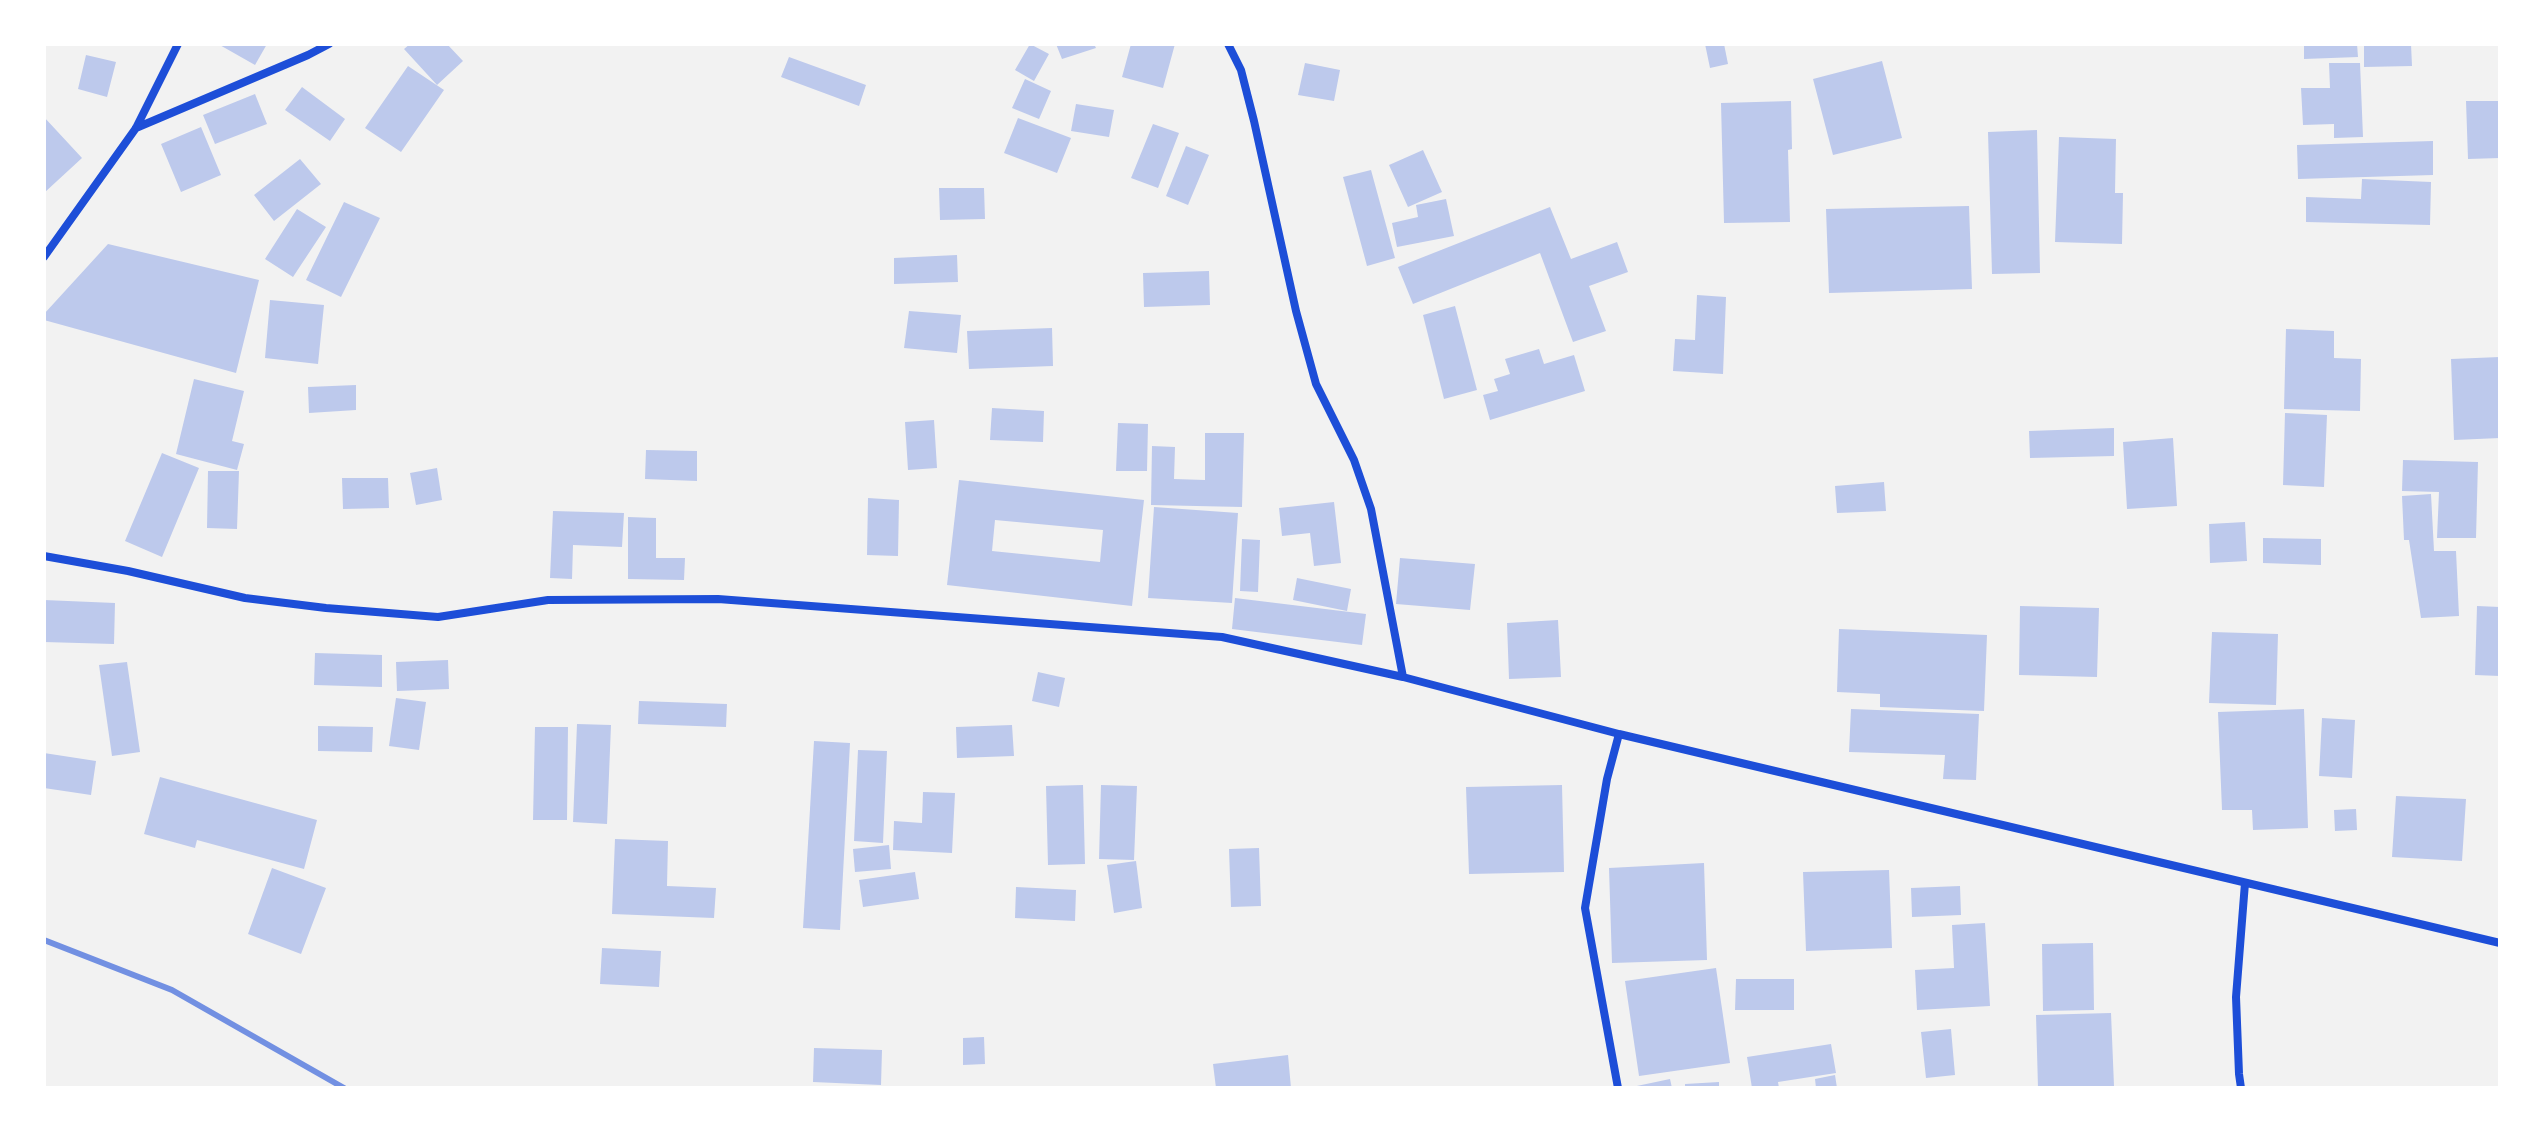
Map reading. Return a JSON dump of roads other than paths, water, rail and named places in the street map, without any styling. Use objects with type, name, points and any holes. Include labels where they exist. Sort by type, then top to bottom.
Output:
[{"type":"street","points":[[44,257],[136,128],[178,44]]},
{"type":"street","points":[[136,128],[329,44]]},
{"type":"street","points":[[1228,44],[1241,70],[1296,311],[1316,384],[1354,460],[1371,509],[1403,677]]},
{"type":"street","points":[[44,556],[128,571],[245,598],[438,617],[548,600],[718,599],[1222,637],[1403,677],[1619,734],[2500,943]]},
{"type":"street","points":[[1618,1088],[1585,908],[1607,779],[1619,734]]},
{"type":"street","points":[[2241,1088],[2236,997],[2245,883]]},
{"type":"railway","points":[[44,940],[172,990],[344,1088]]}]
